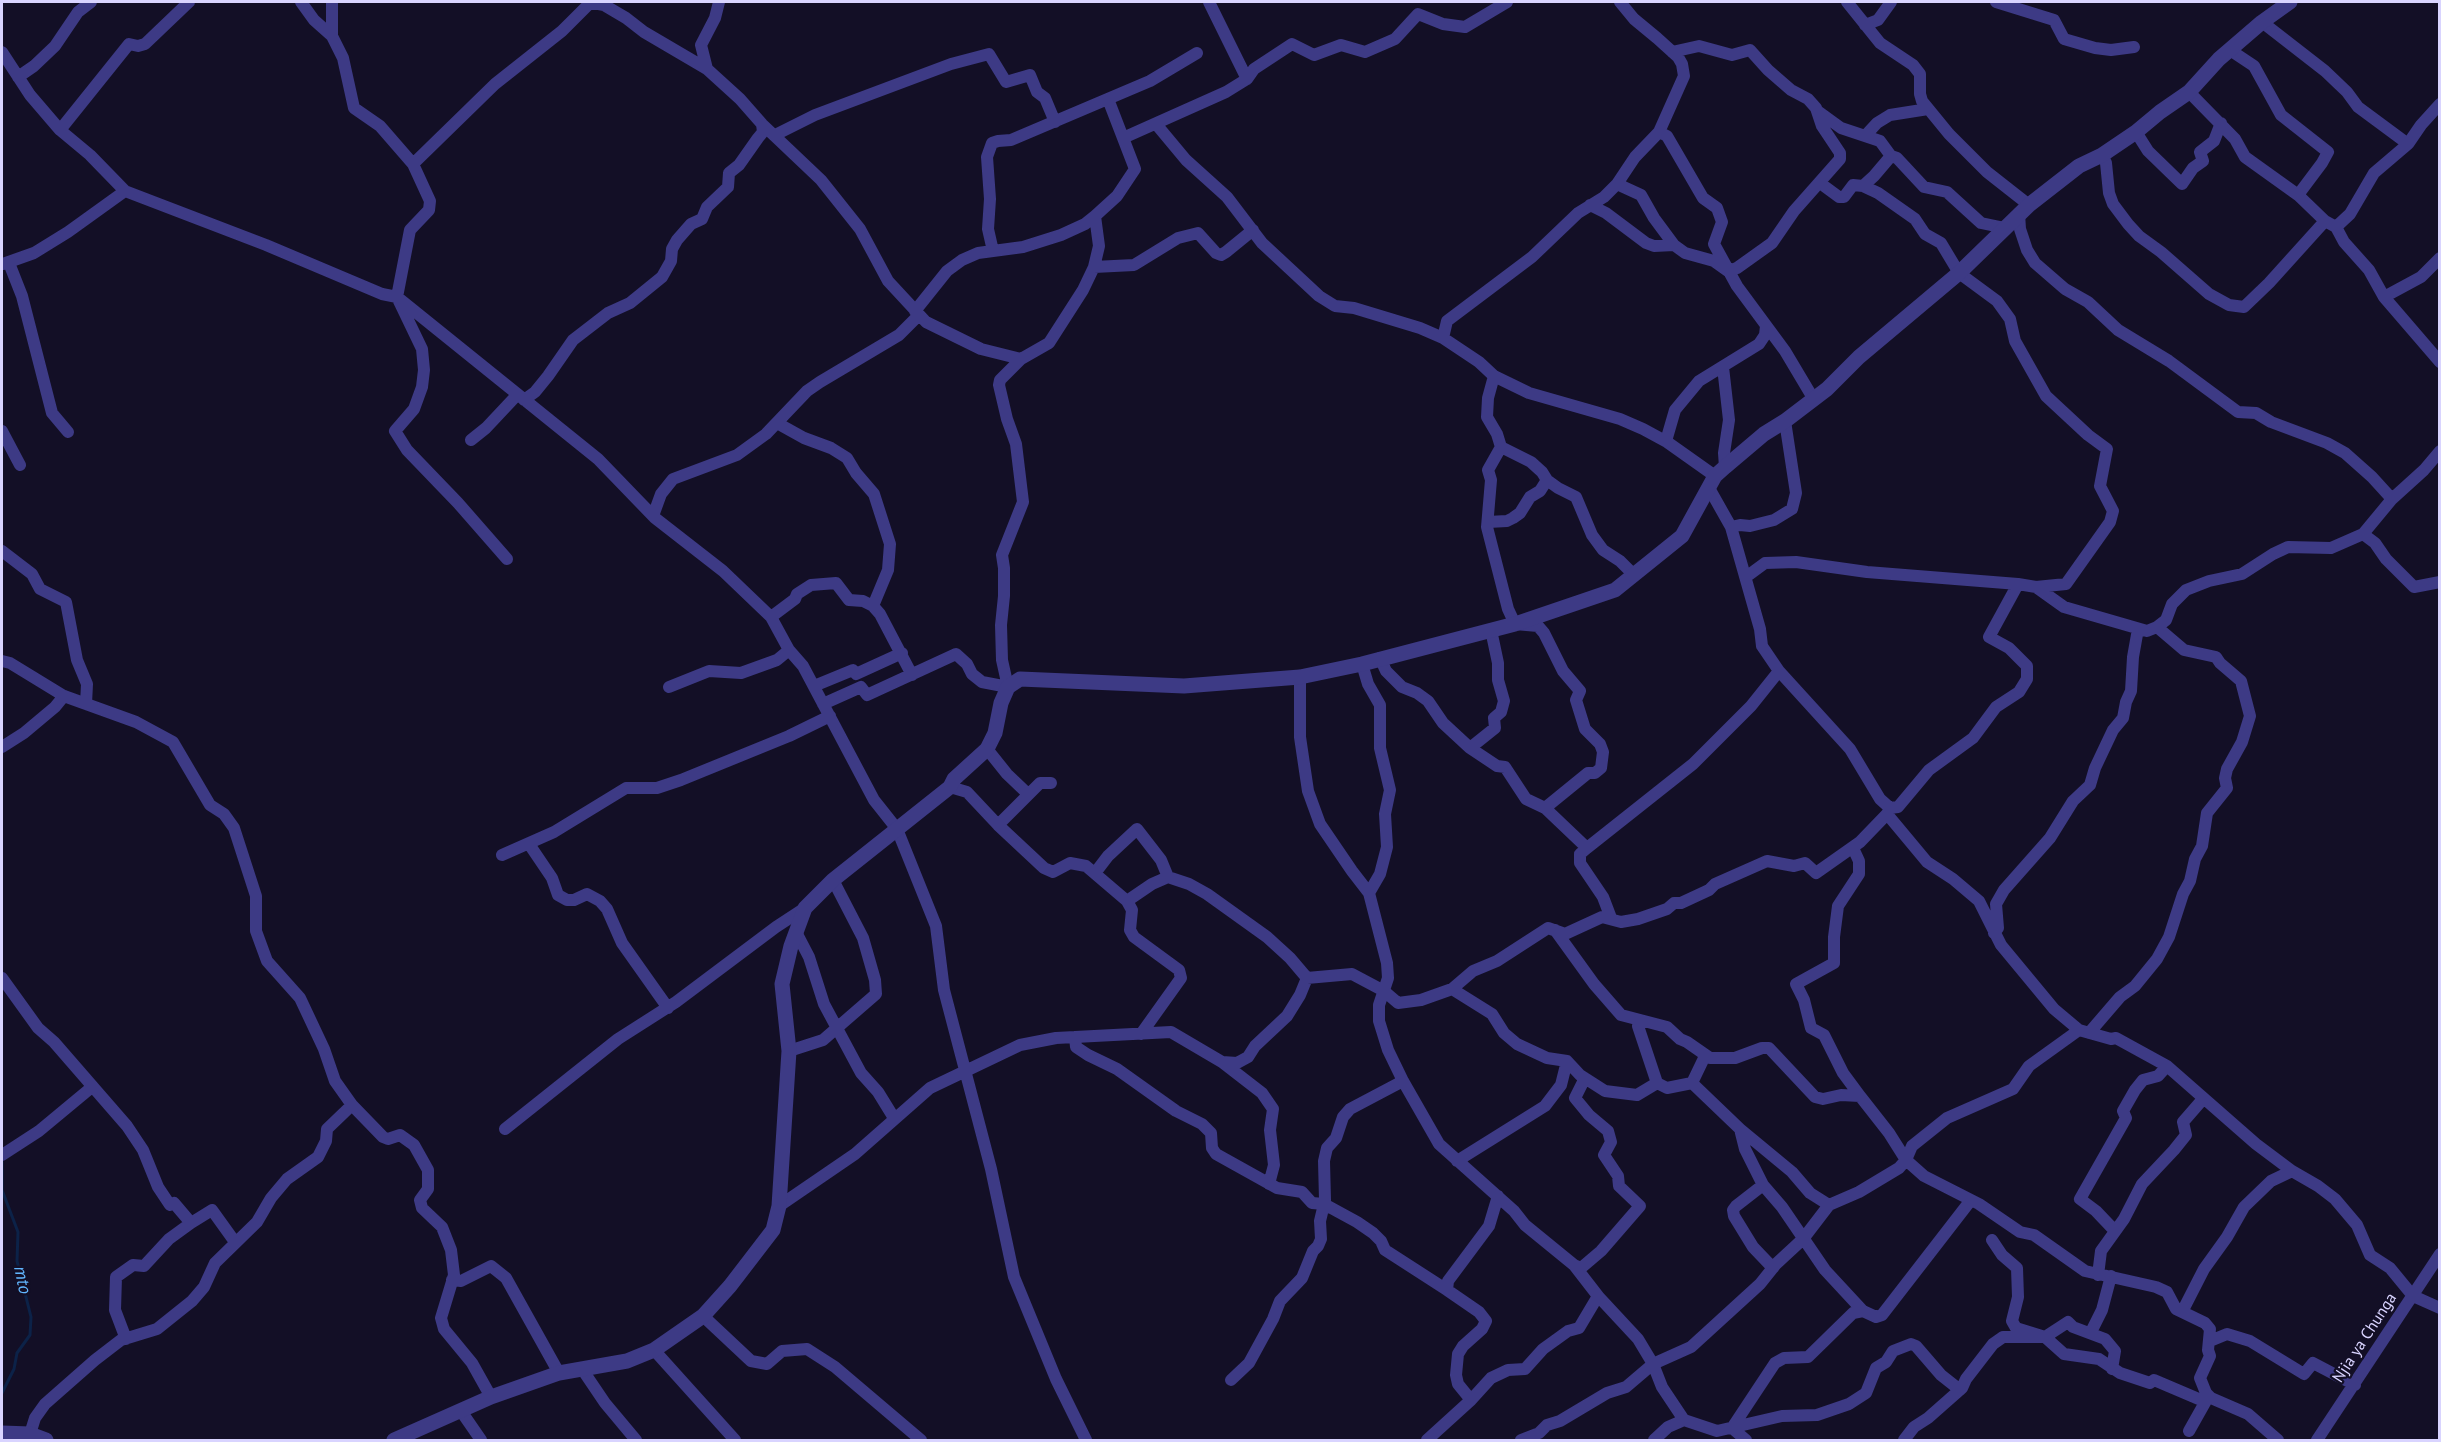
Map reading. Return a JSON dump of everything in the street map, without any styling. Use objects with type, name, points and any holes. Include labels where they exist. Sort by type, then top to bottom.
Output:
[{"type":"street","points":[[18,77],[34,66],[55,46],[78,12],[91,2]]},
{"type":"street","points":[[60,130],[129,44],[138,46],[145,44],[189,2]]},
{"type":"street","points":[[301,2],[314,20],[332,36],[343,58],[354,108],[380,126],[413,164],[430,201],[429,210],[410,230],[397,297],[422,349],[424,370],[422,387],[414,409],[395,431],[407,450],[507,559]]},
{"type":"street","points":[[332,2],[332,36]]},
{"type":"street","points":[[413,164],[495,84],[562,31],[589,2],[604,5],[707,69],[740,99],[762,124],[821,180],[860,229],[888,281],[926,322],[981,349],[1021,359]]},
{"type":"street","points":[[707,69],[701,45],[716,18],[719,2]]},
{"type":"street","points":[[1209,2],[1247,79]]},
{"type":"street","points":[[1123,138],[1226,92],[1247,79],[1254,69],[1293,44],[1314,55],[1341,45],[1365,52],[1395,39],[1418,14],[1443,24],[1465,27],[1507,2]]},
{"type":"street","points":[[1443,338],[1447,321],[1532,257],[1578,213],[1605,197],[1635,157],[1659,132],[1684,76],[1682,64],[1672,52],[1634,19],[1620,2]]},
{"type":"street","points":[[1847,2],[1880,43],[1913,65],[1920,74],[1920,94],[1928,109],[2024,209]]},
{"type":"street","points":[[1865,25],[1878,20],[1891,2]]},
{"type":"street","points":[[1996,2],[2054,20],[2064,39],[2111,50],[2134,47]]},
{"type":"street","points":[[1716,477],[1764,434],[1785,422],[1827,389],[1859,357],[1959,273],[2024,209],[2079,166],[2102,155],[2189,92],[2262,21],[2290,2]]},
{"type":"street","points":[[2262,21],[2325,71],[2347,92],[2358,107],[2409,144]]},
{"type":"street","points":[[1672,52],[1699,46],[1732,55],[1750,50],[1791,90],[1808,99],[1819,112],[1841,128],[1880,141],[1891,156],[1897,158],[1924,187],[1947,192],[1981,223],[2005,228]]},
{"type":"street","points":[[2230,50],[2254,66],[2281,115],[2328,152],[2298,195]]},
{"type":"street","points":[[2,52],[30,95],[60,130],[90,155],[125,191],[266,245],[382,294],[397,297],[598,459],[653,516],[723,571],[771,617],[789,650],[803,666],[874,800],[897,829],[936,926],[944,990],[991,1169],[1014,1276],[1056,1379],[1086,1440]]},
{"type":"street","points":[[993,251],[988,229],[990,199],[987,157],[989,148],[998,141],[1011,140],[1150,81],[1197,53]]},
{"type":"street","points":[[775,135],[815,115],[951,64],[989,54],[1006,82],[1030,75],[1037,92],[1045,98],[1055,122]]},
{"type":"street","points":[[2189,92],[2222,123],[2235,139],[2245,157],[2298,195],[2325,221],[2336,227],[2344,242],[2369,270],[2384,297],[2439,362]]},
{"type":"street","points":[[653,516],[661,494],[673,479],[737,455],[777,423],[820,382],[855,359],[892,340],[917,313],[947,271],[978,253],[1023,247],[1061,235],[1085,224],[1117,196],[1135,169],[1108,99]]},
{"type":"street","points":[[2336,227],[2350,214],[2374,173],[2409,144],[2439,104]]},
{"type":"street","points":[[1865,136],[1877,123],[1890,115],[1928,109]]},
{"type":"street","points":[[1728,271],[1737,268],[1772,243],[1794,212],[1840,159],[1840,153],[1822,126],[1819,112]]},
{"type":"street","points":[[2136,132],[2148,151],[2182,183],[2193,168],[2203,161],[2200,152],[2214,141],[2222,123]]},
{"type":"street","points":[[471,441],[521,397],[535,392],[573,340],[608,313],[630,303],[662,277],[671,261],[672,249],[676,240],[691,224],[702,219],[707,207],[728,187],[729,173],[739,165],[759,138],[763,132],[762,124]]},
{"type":"street","points":[[1156,124],[1186,160],[1227,197],[1262,243],[1319,296],[1335,306],[1354,308],[1420,328],[1443,338],[1494,375],[1529,393],[1620,419],[1666,441],[1716,477],[1760,628],[1762,646],[1779,671],[1850,749],[1880,799],[1927,862],[1953,879],[1979,901],[2001,945],[2054,1009],[2084,1031],[2111,1039],[2116,1038],[2167,1066],[2202,1099],[2230,1119],[2256,1143],[2292,1171],[2335,1199],[2357,1225],[2370,1255],[2390,1268],[2413,1296],[2439,1308]]},
{"type":"street","points":[[1659,132],[1667,136],[1703,198],[1717,208],[1721,214],[1722,222],[1714,243],[1728,271],[1785,351],[1813,398]]},
{"type":"street","points":[[2102,155],[2106,163],[2109,193],[2113,204],[2128,224],[2139,236],[2209,294],[2229,306],[2244,307],[2275,277],[2325,221]]},
{"type":"street","points":[[1863,186],[1891,156]]},
{"type":"street","points":[[1746,577],[1765,563],[1796,562],[1868,572],[2036,587],[2066,584],[2110,522],[2113,511],[2100,486],[2107,449],[2088,435],[2046,396],[2015,341],[2010,319],[1997,301],[1959,273],[1941,243],[1925,234],[1915,219],[1878,193],[1863,186],[1853,185],[1844,197],[1839,197],[1820,183]]},
{"type":"street","points":[[1617,184],[1641,195],[1654,218],[1674,245],[1685,253],[1714,261],[1728,271]]},
{"type":"street","points":[[68,432],[52,413],[22,296],[5,264],[34,253],[125,191]]},
{"type":"street","points":[[1590,205],[1606,213],[1646,243],[1654,246],[1674,245]]},
{"type":"street","points":[[2024,209],[2020,229],[2027,250],[2036,263],[2065,289],[2088,302],[2118,330],[2169,362],[2238,412],[2256,413],[2271,422],[2327,443],[2344,453],[2372,477],[2392,499]]},
{"type":"street","points":[[505,1129],[618,1039],[668,1008],[805,908],[833,880],[950,787],[954,779],[987,748],[995,733],[1001,703],[1008,687],[1002,649],[1004,568],[1002,555],[1023,502],[1016,444],[1007,419],[999,385],[1000,380],[1021,359],[1048,343],[1083,290],[1094,267],[1099,246],[1095,216]]},
{"type":"street","points":[[1094,267],[1134,265],[1178,238],[1198,233],[1216,253],[1221,255],[1253,230]]},
{"type":"street","points":[[2384,297],[2421,277],[2439,258]]},
{"type":"street","points":[[1666,441],[1675,410],[1699,381],[1759,344],[1765,335],[1766,326]]},
{"type":"street","points":[[823,704],[861,687],[867,695],[956,654],[961,657],[972,674],[982,682],[1008,687],[1020,679],[1184,687],[1300,677],[1362,664],[1515,624],[1615,590],[1682,536],[1716,477],[1724,453],[1729,420],[1723,367]]},
{"type":"street","points":[[1494,375],[1488,398],[1487,417],[1497,434],[1501,447],[1531,462],[1547,480],[1576,497],[1592,535],[1603,550],[1635,575]]},
{"type":"street","points":[[1731,527],[1750,526],[1774,520],[1792,509],[1796,493],[1785,422]]},
{"type":"street","points":[[777,423],[847,458],[874,494],[890,544],[888,570],[873,606]]},
{"type":"street","points":[[2,431],[20,465]]},
{"type":"street","points":[[1501,447],[1488,470],[1491,480],[1488,522],[1508,609],[1515,624]]},
{"type":"street","points":[[2036,587],[2064,607],[2147,631],[2166,620],[2178,596],[2186,590],[2209,581],[2242,574],[2288,547],[2331,548],[2363,534],[2392,499],[2424,470],[2439,451]]},
{"type":"street","points":[[1488,522],[1507,521],[1514,518],[1530,497],[1540,491],[1547,480]]},
{"type":"street","points":[[2363,534],[2375,543],[2386,559],[2414,586],[2439,582]]},
{"type":"street","points":[[2,551],[32,574],[40,589],[66,602],[77,660],[87,684],[86,704]]},
{"type":"street","points":[[771,617],[811,585],[836,583],[849,600],[856,599],[873,606],[902,653],[912,675]]},
{"type":"street","points":[[1307,978],[1353,974],[1398,1003],[1421,1000],[1452,989],[1473,972],[1497,961],[1548,928],[1565,934],[1602,917],[1621,922],[1659,912],[1674,903],[1681,903],[1709,890],[1715,884],[1749,867],[1767,861],[1794,866],[1805,863],[1816,873],[1853,848],[1889,811],[1898,807],[1929,770],[1973,738],[1995,707],[2019,692],[2027,679],[2027,666],[2009,648],[1989,637],[2018,584]]},
{"type":"street","points":[[1515,624],[1538,626],[1544,633],[1563,671],[1580,691],[1576,700],[1585,729],[1600,744],[1603,752],[1601,768],[1595,773],[1588,772],[1545,808]]},
{"type":"street","points":[[1521,1440],[1539,1433],[1547,1425],[1560,1421],[1607,1393],[1626,1388],[1653,1364],[1691,1347],[1760,1284],[1803,1239],[1829,1205],[1859,1192],[1899,1168],[1906,1161],[1912,1146],[1947,1118],[2013,1089],[2029,1066],[2084,1031],[2135,986],[2157,959],[2169,937],[2182,894],[2190,881],[2195,859],[2202,846],[2207,813],[2227,788],[2225,778],[2227,769],[2242,742],[2250,716],[2241,681],[2216,657],[2184,650],[2157,627]]},
{"type":"street","points":[[1994,933],[1998,928],[1996,904],[2004,890],[2050,838],[2073,801],[2090,785],[2095,768],[2113,730],[2123,718],[2131,691],[2133,657],[2138,629]]},
{"type":"street","points":[[1470,748],[1495,728],[1494,718],[1501,712],[1504,701],[1498,680],[1498,663],[1491,630]]},
{"type":"street","points":[[669,687],[709,672],[741,673],[777,660],[789,650]]},
{"type":"street","points":[[814,686],[853,670],[856,674],[902,653]]},
{"type":"street","points":[[1380,658],[1386,671],[1402,687],[1418,693],[1428,701],[1443,723],[1470,748],[1497,766],[1505,766],[1526,800],[1545,808],[1587,848]]},
{"type":"street","points":[[2,662],[10,663],[64,696],[136,722],[173,742],[210,805],[224,814],[234,828],[256,896],[256,931],[267,961],[300,998],[324,1049],[335,1081],[352,1105],[383,1137],[388,1139],[400,1135],[414,1144],[428,1170],[428,1189],[420,1200],[422,1208],[442,1227],[451,1250],[454,1275],[441,1318],[444,1329],[472,1363],[491,1397]]},
{"type":"street","points":[[1362,664],[1368,684],[1380,705],[1380,748],[1390,790],[1385,814],[1386,847],[1380,874],[1370,893]]},
{"type":"street","points":[[1611,918],[1603,897],[1580,862],[1580,854],[1692,764],[1751,706],[1779,671]]},
{"type":"street","points":[[1300,677],[1300,737],[1308,791],[1320,824],[1358,880],[1370,893],[1387,963],[1388,978],[1379,1005],[1379,1021],[1388,1050],[1403,1082],[1439,1144],[1514,1211],[1525,1225],[1574,1265],[1598,1296],[1638,1339],[1653,1364],[1662,1388],[1684,1420],[1717,1431],[1782,1416],[1817,1415],[1849,1404],[1866,1393],[1876,1368],[1886,1362],[1893,1351],[1911,1344],[1916,1346],[1941,1376],[1960,1390]]},
{"type":"street","points":[[2,747],[24,733],[64,696]]},
{"type":"street","points":[[502,855],[529,844],[589,812],[626,788],[657,788],[681,780],[789,736],[830,716]]},
{"type":"street","points":[[987,748],[1007,774],[1028,794]]},
{"type":"street","points":[[998,825],[1040,783],[1051,783]]},
{"type":"street","points":[[950,787],[968,792],[998,825],[1044,868],[1053,872],[1070,863],[1086,866],[1127,901],[1132,910],[1129,925],[1134,937],[1179,970],[1181,978],[1141,1034]]},
{"type":"street","points":[[1095,873],[1108,856],[1137,829],[1161,860],[1168,877],[1207,894],[1267,937],[1307,978]]},
{"type":"street","points":[[529,844],[552,878],[558,895],[567,900],[574,900],[587,894],[600,901],[607,909],[622,943],[668,1008]]},
{"type":"street","points":[[1853,848],[1859,861],[1859,874],[1838,906],[1834,937],[1834,963],[1796,984],[1804,1000],[1810,1028],[1824,1035],[1843,1073],[1889,1133],[1906,1161],[1924,1176],[1971,1200],[2020,1232],[2034,1235],[2085,1271],[2156,1287],[2167,1292],[2171,1297],[2172,1305],[2205,1323],[2210,1329],[2208,1350],[2210,1356],[2200,1378],[2209,1398]]},
{"type":"street","points":[[1127,901],[1152,884],[1168,877]]},
{"type":"street","points":[[789,1051],[823,1040],[857,1008],[876,994],[875,980],[863,938],[833,880]]},
{"type":"street","points":[[394,1440],[491,1397],[559,1373],[627,1361],[654,1350],[703,1316],[773,1230],[779,1206],[789,1051],[782,984],[805,908]]},
{"type":"street","points":[[1555,930],[1612,1006],[1621,1014],[1667,1027],[1680,1040],[1687,1042],[1706,1056],[1718,1059],[1735,1058],[1762,1047],[1769,1048],[1815,1097],[1823,1099],[1841,1095],[1860,1096]]},
{"type":"street","points":[[796,932],[809,957],[824,1004],[861,1073],[879,1092],[894,1118]]},
{"type":"street","points":[[2,978],[38,1028],[54,1042],[127,1126],[143,1150],[158,1187],[170,1205],[174,1203],[192,1223]]},
{"type":"street","points":[[1222,1062],[1237,1063],[1248,1057],[1255,1046],[1287,1016],[1307,978]]},
{"type":"street","points":[[1452,989],[1492,1014],[1504,1033],[1517,1044],[1547,1058],[1567,1061],[1585,1078],[1605,1091],[1637,1095],[1657,1083]]},
{"type":"street","points":[[1640,1020],[1638,1026],[1657,1083],[1667,1088],[1692,1083]]},
{"type":"street","points":[[779,1206],[855,1154],[930,1088],[1020,1045],[1056,1038],[1171,1032],[1222,1062],[1262,1093],[1273,1109],[1270,1130],[1274,1164],[1269,1184]]},
{"type":"street","points":[[1075,1037],[1076,1047],[1117,1069],[1176,1111],[1202,1124],[1211,1133],[1212,1148],[1216,1154],[1269,1184],[1286,1191],[1302,1192],[1312,1203],[1324,1204],[1373,1233],[1381,1241],[1385,1250],[1479,1312],[1486,1321],[1482,1329],[1463,1346],[1458,1354],[1456,1375],[1458,1384],[1471,1400]]},
{"type":"street","points":[[1692,1083],[1706,1056]]},
{"type":"street","points":[[1457,1161],[1545,1106],[1562,1085],[1567,1061]]},
{"type":"street","points":[[2115,1231],[2080,1198],[2126,1118],[2123,1111],[2135,1090],[2143,1080],[2158,1076],[2167,1066]]},
{"type":"street","points":[[1574,1265],[1581,1268],[1601,1251],[1640,1206],[1619,1186],[1618,1176],[1604,1155],[1611,1142],[1608,1131],[1589,1115],[1575,1098],[1585,1078]]},
{"type":"street","points":[[1232,1380],[1245,1368],[1270,1326],[1280,1301],[1307,1269],[1313,1251],[1321,1239],[1324,1161],[1327,1148],[1336,1138],[1343,1117],[1350,1109],[1403,1082]]},
{"type":"street","points":[[1692,1083],[1740,1129],[1792,1172],[1810,1193],[1829,1205]]},
{"type":"street","points":[[2,1155],[39,1131],[93,1087]]},
{"type":"street","points":[[2091,1332],[2102,1310],[2104,1276],[2101,1251],[2124,1219],[2142,1184],[2168,1158],[2186,1135],[2183,1122],[2202,1099]]},
{"type":"street","points":[[30,1434],[35,1418],[45,1404],[95,1360],[126,1339],[157,1329],[192,1301],[204,1287],[215,1263],[257,1222],[271,1198],[287,1179],[318,1157],[326,1141],[327,1129],[352,1105]]},
{"type":"street","points":[[1740,1129],[1745,1149],[1763,1185],[1782,1207],[1825,1270],[1863,1311],[1876,1317],[1882,1315],[1971,1200]]},
{"type":"street","points":[[2182,1312],[2204,1269],[2227,1237],[2244,1207],[2271,1180],[2292,1171]]},
{"type":"street","points":[[1763,1185],[1733,1210],[1734,1216],[1753,1247],[1773,1268]]},
{"type":"street","points":[[1447,1290],[1448,1281],[1455,1270],[1489,1226],[1498,1196]]},
{"type":"street","points":[[126,1339],[115,1310],[117,1277],[133,1265],[144,1266],[169,1239],[212,1210],[235,1242]]},
{"type":"street","points":[[1992,1240],[2002,1255],[2017,1268],[2018,1297],[2012,1321],[2016,1328],[2045,1337],[2064,1354],[2099,1359],[2112,1369],[2150,1383],[2154,1380],[2201,1400],[2209,1398],[2248,1414],[2278,1440]]},
{"type":"street","name":"Njia ya Chunga","points":[[2317,1440],[2439,1254]]},
{"type":"street","points":[[452,1280],[461,1281],[490,1266],[506,1278],[559,1373]]},
{"type":"street","points":[[1426,1440],[1471,1400],[1491,1378],[1508,1370],[1525,1368],[1543,1349],[1568,1331],[1579,1328],[1598,1296]]},
{"type":"street","points":[[1732,1428],[1748,1401],[1778,1360],[1808,1358],[1853,1313],[1863,1311]]},
{"type":"street","points":[[703,1316],[752,1361],[767,1364],[782,1351],[807,1349],[835,1367],[921,1440]]},
{"type":"street","points":[[1904,1440],[1914,1427],[1928,1419],[1960,1390],[1993,1344],[2003,1337],[2045,1337],[2068,1322],[2073,1327],[2091,1332],[2105,1340],[2115,1351],[2112,1369]]},
{"type":"street","points":[[2210,1341],[2227,1334],[2250,1341],[2304,1374],[2313,1362],[2355,1384]]},
{"type":"street","points":[[654,1350],[735,1440]]},
{"type":"street","points":[[582,1369],[605,1403],[636,1440]]},
{"type":"street","points":[[2189,1431],[2209,1398]]},
{"type":"street","points":[[461,1411],[481,1440]]},
{"type":"street","points":[[1654,1440],[1668,1427],[1684,1420]]},
{"type":"street","points":[[1732,1428],[1746,1440]]},
{"type":"street","points":[[2,1433],[30,1434],[46,1440]]},
{"type":"waterway","name":"mto","points":[[2,1162],[2,1190],[18,1232],[17,1261],[31,1317],[30,1335],[17,1353],[14,1369],[2,1393]]}]
